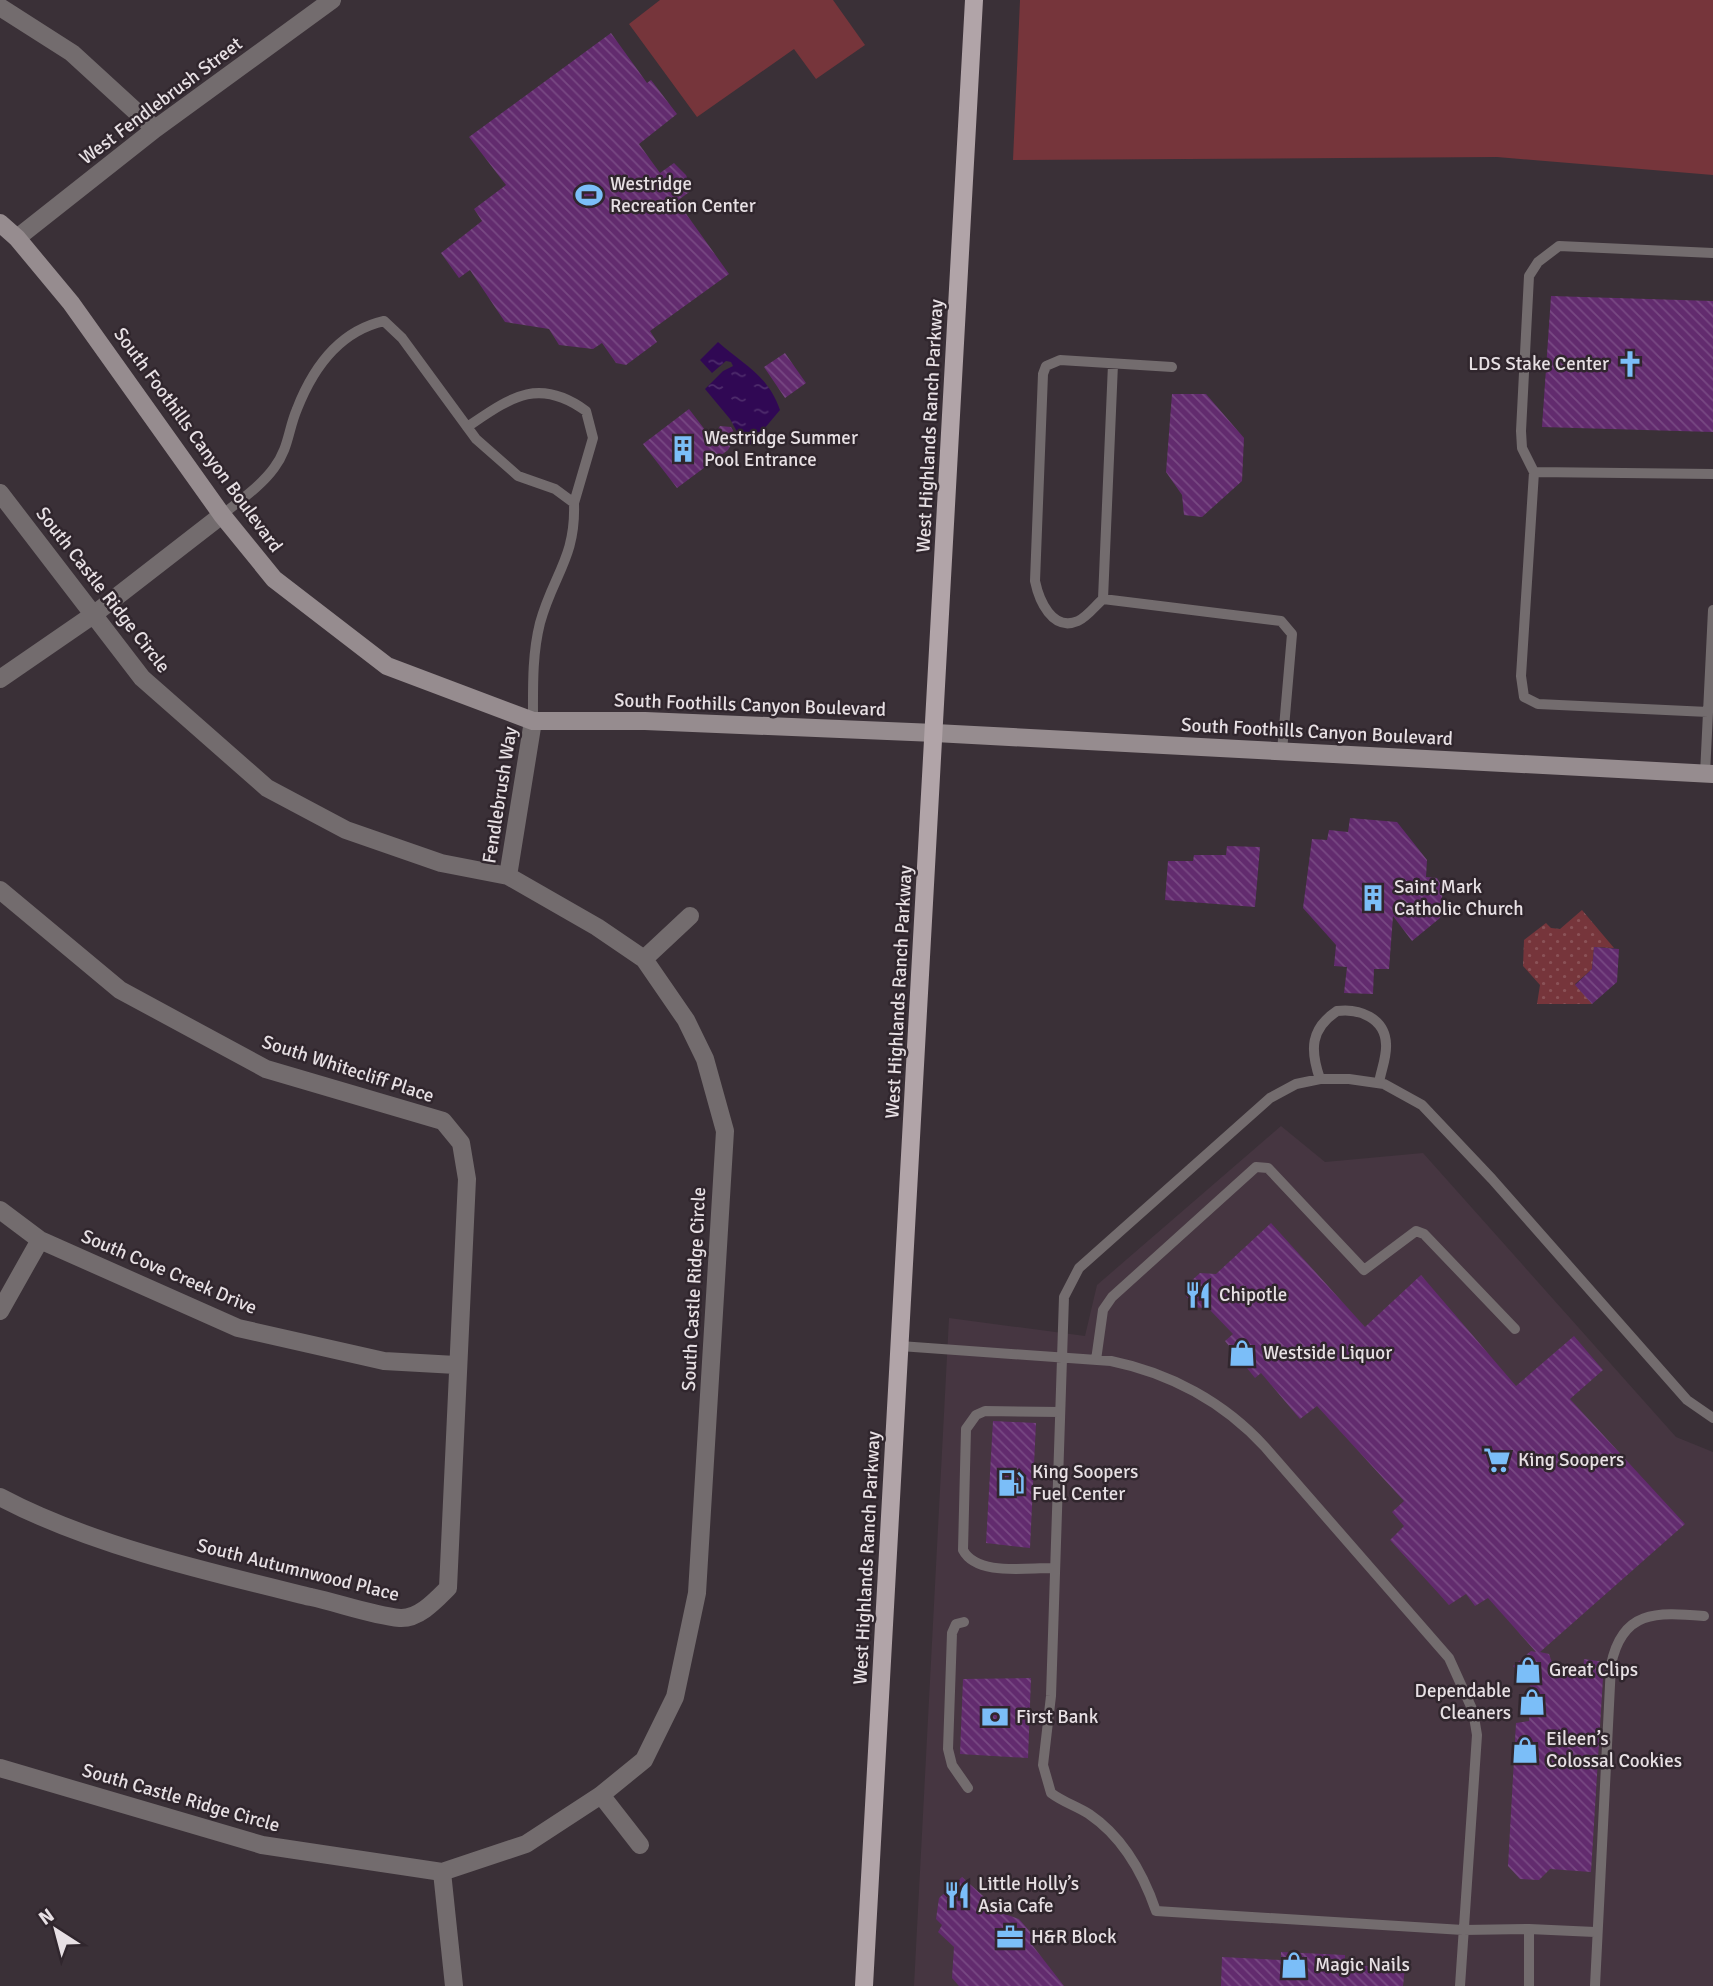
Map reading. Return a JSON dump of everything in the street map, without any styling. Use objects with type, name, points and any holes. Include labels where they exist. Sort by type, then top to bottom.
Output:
[{"type":"main road","name":"West Highlands Ranch Parkway","points":[[864,1986],[974,0]]},
{"type":"street","name":"West Fendlebrush Street","points":[[17,238],[155,129],[332,0]]},
{"type":"street","points":[[0,7],[72,53],[155,129]]},
{"type":"street","name":"South Foothills Canyon Boulevard","points":[[0,223],[17,238],[71,303],[222,515],[274,579],[387,666],[533,721],[645,721],[934,733],[1709,774]]},
{"type":"street","name":"South Castle Ridge Circle","points":[[0,493],[142,678],[267,788],[346,830],[440,863],[508,876],[597,927],[644,959],[686,1020],[705,1059],[725,1130],[697,1592],[675,1696],[644,1760],[601,1795],[526,1844],[442,1872],[262,1845],[0,1768]]},
{"type":"street","points":[[0,679],[93,615],[222,515]]},
{"type":"street","name":"Fendlebrush Way","points":[[508,876],[533,721]]},
{"type":"street","name":"South Whitecliff Place","points":[[0,891],[120,990],[266,1069],[443,1121],[461,1143],[467,1179],[456,1365]]},
{"type":"street","points":[[644,959],[690,916]]},
{"type":"street","name":"South Cove Creek Drive","points":[[0,1210],[40,1240],[238,1328],[384,1361],[456,1365]]},
{"type":"street","points":[[0,1311],[40,1240]]},
{"type":"street","name":"South Autumnwood Place","points":[[0,1497],[25,1510],[125,1546],[277,1588],[402,1618],[428,1608],[448,1588],[456,1365]]},
{"type":"street","points":[[601,1795],[640,1845]]},
{"type":"street","points":[[442,1872],[454,1986]]},
{"type":"lane","points":[[1708,712],[1538,705],[1524,697],[1521,676],[1534,472],[1522,448],[1521,431],[1530,276],[1538,262],[1559,246],[1713,253]]},
{"type":"lane","points":[[222,515],[273,470],[290,441],[296,410],[324,359],[360,327],[384,321],[402,338],[476,439],[518,476],[555,489],[574,503]]},
{"type":"lane","points":[[1113,364],[1103,599],[1080,621],[1068,624],[1055,619],[1038,597],[1035,581],[1043,374],[1052,362],[1113,364],[1172,367]]},
{"type":"lane","points":[[467,427],[504,402],[533,391],[569,399],[586,411],[593,438],[574,503],[575,533],[541,620],[533,659],[533,721]]},
{"type":"lane","points":[[1534,472],[1713,474]]},
{"type":"lane","points":[[1103,599],[1281,621],[1289,627],[1292,634],[1282,751]]},
{"type":"lane","points":[[1709,774],[1708,712],[1713,610]]},
{"type":"lane","points":[[1320,1079],[1312,1052],[1316,1032],[1337,1012],[1356,1010],[1372,1018],[1385,1035],[1385,1056],[1379,1083]]},
{"type":"lane","points":[[1595,1932],[1463,1930],[1156,1911],[1143,1875],[1119,1843],[1091,1816],[1051,1793],[1045,1782],[1043,1765],[1051,1696],[1064,1297],[1079,1268],[1270,1098],[1296,1084],[1320,1079],[1379,1083],[1432,1113],[1687,1400],[1713,1418]]},
{"type":"lane","points":[[1096,1360],[1103,1310],[1112,1297],[1256,1167],[1268,1168],[1364,1270],[1416,1231],[1424,1234],[1515,1329]]},
{"type":"lane","points":[[900,1346],[1096,1360],[1165,1375],[1210,1401],[1242,1424],[1449,1658],[1473,1711],[1477,1735],[1460,1986]]},
{"type":"lane","points":[[1055,1568],[991,1567],[974,1564],[966,1556],[963,1550],[966,1429],[976,1415],[985,1411],[1060,1412]]},
{"type":"lane","points":[[1595,1986],[1595,1932],[1611,1665],[1616,1642],[1632,1624],[1662,1612],[1704,1616]]},
{"type":"lane","points":[[964,1622],[956,1625],[952,1633],[948,1749],[953,1765],[968,1788]]},
{"type":"lane","points":[[1529,1929],[1529,1986]]},
{"type":"shaded area","points":[[660,0],[833,0],[865,45],[816,79],[794,49],[697,117],[629,24]]},
{"type":"shaded area","points":[[1020,0],[1713,0],[1713,175],[1497,157],[1013,160]]},
{"type":"shaded area","points":[[1582,910],[1614,948],[1594,947],[1592,969],[1575,984],[1592,1004],[1537,1004],[1540,985],[1523,966],[1524,940],[1546,923],[1551,928],[1560,929]]},
{"type":"shaded area","points":[[1281,1126],[1325,1162],[1423,1153],[1676,1437],[1713,1452],[1713,1986],[914,1986],[949,1318],[1085,1336],[1097,1285]]},
{"type":"water","points":[[718,342],[762,379],[775,398],[780,410],[764,429],[766,440],[745,446],[730,419],[705,389],[723,371],[733,366],[726,361],[712,373],[700,360]]},
{"type":"building","name":"Westridge Recreation Center","points":[[611,33],[647,83],[651,80],[677,114],[639,144],[660,173],[674,163],[686,175],[692,190],[677,201],[729,274],[650,331],[657,342],[626,365],[616,363],[602,343],[593,349],[559,345],[549,329],[505,322],[470,270],[459,278],[441,253],[482,221],[474,209],[506,185],[469,137]]},
{"type":"building","name":"LDS Stake Center","points":[[1551,296],[1713,301],[1713,432],[1542,427]]},
{"type":"building","points":[[785,353],[806,383],[785,398],[764,367]]},
{"type":"building","points":[[1172,394],[1206,394],[1244,438],[1242,481],[1202,517],[1184,515],[1182,495],[1166,472]]},
{"type":"building","name":"Westridge Summer Pool Entrance","points":[[689,409],[712,439],[720,426],[731,427],[736,436],[728,450],[677,488],[643,444]]},
{"type":"building","name":"Saint Mark Catholic Church","points":[[1350,818],[1397,822],[1427,860],[1426,877],[1437,878],[1443,888],[1440,918],[1412,941],[1393,916],[1389,969],[1374,969],[1373,994],[1344,993],[1347,967],[1334,966],[1336,945],[1303,908],[1312,839],[1327,840],[1329,830],[1348,832]]},
{"type":"building","points":[[1227,846],[1260,847],[1255,907],[1165,900],[1168,861],[1193,861],[1194,855],[1226,855]]},
{"type":"building","points":[[1594,947],[1619,949],[1617,982],[1592,1004],[1575,985],[1592,969]]},
{"type":"building","name":"King Soopers","points":[[1271,1223],[1365,1327],[1421,1275],[1516,1386],[1574,1336],[1603,1370],[1570,1399],[1685,1524],[1540,1652],[1549,1654],[1554,1668],[1583,1671],[1584,1659],[1604,1662],[1591,1872],[1550,1869],[1539,1880],[1520,1879],[1508,1866],[1516,1723],[1529,1721],[1532,1688],[1513,1666],[1531,1651],[1536,1652],[1488,1598],[1475,1606],[1466,1594],[1449,1605],[1390,1540],[1404,1526],[1392,1512],[1404,1501],[1317,1406],[1300,1419],[1261,1373],[1255,1378],[1225,1341],[1233,1334],[1209,1309],[1194,1307],[1186,1296],[1189,1283],[1200,1273],[1216,1274]]},
{"type":"building","name":"King Soopers Fuel Center","points":[[993,1421],[1036,1423],[1030,1548],[986,1543]]},
{"type":"building","name":"First Bank","points":[[1031,1678],[1028,1758],[960,1754],[963,1679]]},
{"type":"building","points":[[962,1877],[1002,1913],[1019,1919],[1032,1934],[1033,1946],[1064,1986],[959,1986],[952,1978],[954,1947],[938,1932],[942,1925],[936,1919],[939,1898]]},
{"type":"building","points":[[1281,1952],[1345,1955],[1345,1965],[1405,1968],[1403,1986],[1221,1986],[1222,1957],[1281,1960]]},
{"type":"place","name":"Westridge Recreation Center","points":[[589,195]]},
{"type":"place","name":"LDS Stake Center","points":[[1630,364]]},
{"type":"place","name":"Westridge Summer Pool Entrance","points":[[683,449]]},
{"type":"place","name":"Saint Mark Catholic Church","points":[[1373,898]]},
{"type":"place","name":"Chipotle","points":[[1198,1295]]},
{"type":"place","name":"Westside Liquor","points":[[1242,1353]]},
{"type":"place","name":"King Soopers","points":[[1497,1460]]},
{"type":"place","name":"King Soopers Fuel Center","points":[[1011,1483]]},
{"type":"place","name":"Great Clips","points":[[1528,1670]]},
{"type":"place","name":"Dependable Cleaners","points":[[1532,1702]]},
{"type":"place","name":"First Bank","points":[[995,1717]]},
{"type":"place","name":"Eileen’s Colossal Cookies","points":[[1525,1750]]},
{"type":"place","name":"Little Holly’s Asia Cafe","points":[[957,1895]]},
{"type":"place","name":"H&R Block","points":[[1010,1937]]},
{"type":"place","name":"Magic Nails","points":[[1294,1965]]}]
